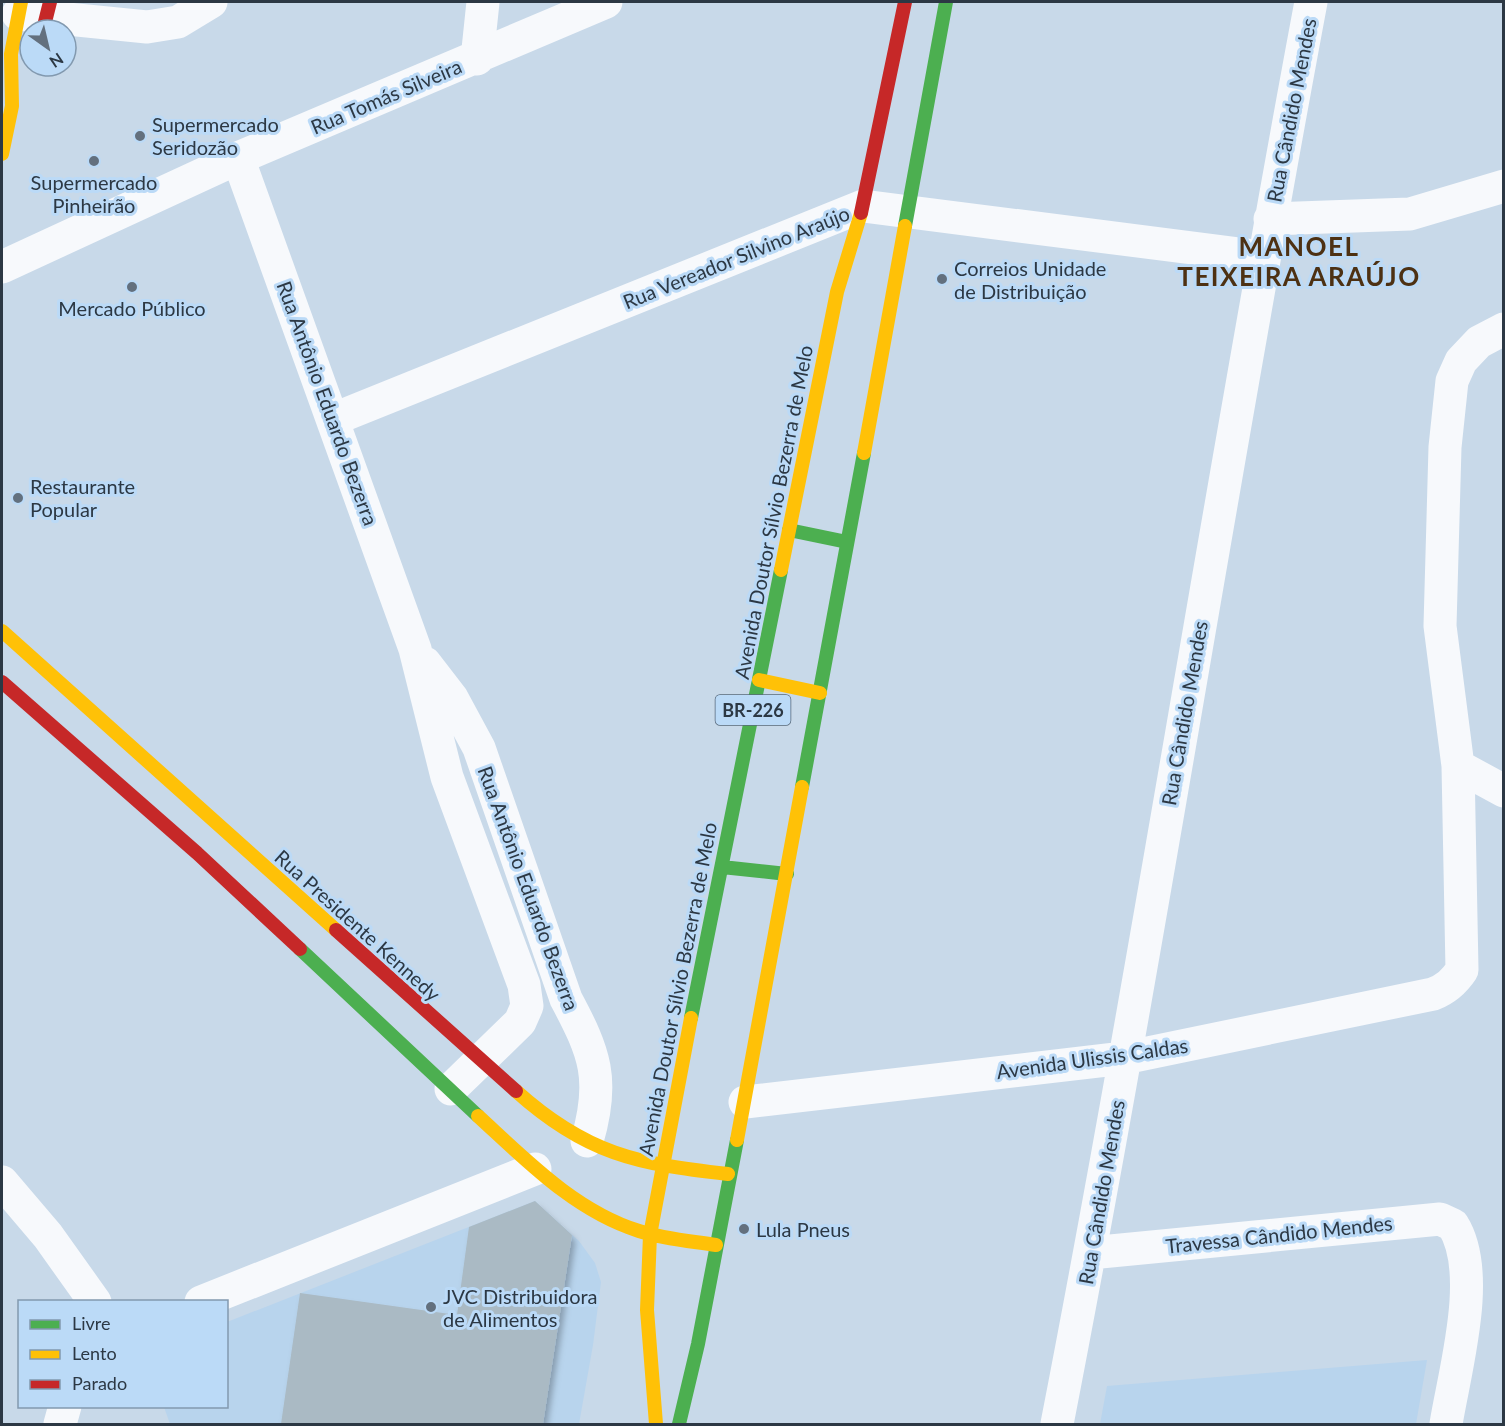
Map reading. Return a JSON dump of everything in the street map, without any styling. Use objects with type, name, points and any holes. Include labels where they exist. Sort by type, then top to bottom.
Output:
[{"type":"main road","name":"Avenida Doutor Sílvio Bezerra de Melo","points":[[656,1425],[646,1310],[650,1235],[661,1166],[837,292],[863,206],[897,73],[905,2]]},
{"type":"main road","name":"BR-226","points":[[679,1425],[706,1311],[728,1174],[745,1102],[908,212],[928,79],[946,2]]},
{"type":"main road","points":[[2,154],[12,106],[11,54],[30,14]]},
{"type":"main road","points":[[12,106],[26,78]]},
{"type":"main road","points":[[789,530],[848,542]]},
{"type":"main road","name":"Rua Presidente Kennedy","points":[[2,631],[47,671],[451,1089],[535,1169],[565,1192],[595,1210],[650,1235],[716,1245]]},
{"type":"main road","points":[[21,700],[47,671]]},
{"type":"main road","points":[[759,680],[820,693]]},
{"type":"main road","name":"Rua Presidente Kennedy","points":[[2,682],[21,700],[208,840],[482,1061],[544,1116],[587,1141],[621,1156],[661,1166],[728,1174]]},
{"type":"main road","points":[[722,867],[787,874]]},
{"type":"street","points":[[30,14],[147,27],[178,22],[211,2]]},
{"type":"street","points":[[477,59],[483,2]]},
{"type":"street","name":"Rua Tomás Silveira","points":[[2,267],[238,158],[477,59],[606,2]]},
{"type":"street","name":"Rua Cândido Mendes","points":[[1057,1425],[1090,1253],[1263,257],[1311,2]]},
{"type":"street","name":"Rua Antônio Eduardo Bezerra","points":[[238,158],[416,649],[447,777],[524,985],[527,1006],[520,1022],[451,1089]]},
{"type":"street","points":[[1270,219],[1410,214],[1454,203],[1503,186]]},
{"type":"street","name":"Rua Vereador Silvino Araújo","points":[[334,419],[863,206],[1263,257]]},
{"type":"street","points":[[1503,329],[1479,342],[1461,361],[1452,381],[1445,447],[1440,626],[1458,766],[1503,791]]},
{"type":"street","name":"Rua Antônio Eduardo Bezerra","points":[[416,649],[452,698],[478,748],[566,999],[586,1036],[598,1083],[596,1111],[587,1141]]},
{"type":"street","name":"Avenida Ulissis Caldas","points":[[745,1102],[1124,1058],[1433,994],[1446,988],[1462,970],[1458,766]]},
{"type":"street","points":[[524,985],[557,974]]},
{"type":"street","points":[[206,1300],[535,1169]]},
{"type":"street","points":[[2,1182],[48,1236],[94,1300]]},
{"type":"street","name":"Travessa Cândido Mendes","points":[[1090,1253],[1440,1219],[1454,1225],[1466,1255],[1469,1284],[1446,1425]]},
{"type":"street","points":[[60,1425],[65,1408]]},
{"type":"shaded area","name":"JVC Distribuidora de Alimentos","points":[[535,1201],[579,1241],[595,1263],[601,1282],[579,1424],[170,1424],[164,1408],[228,1408],[228,1322]]},
{"type":"shaded area","points":[[1427,1360],[1416,1424],[1100,1424],[1107,1386]]},
{"type":"building","name":"JVC Distribuidora de Alimentos","points":[[535,1201],[572,1235],[543,1424],[281,1424],[300,1293],[457,1315],[469,1227]]},
{"type":"traffic: fast","points":[[905,226],[946,2]]},
{"type":"traffic: fast","points":[[802,787],[864,453]]},
{"type":"traffic: fast","points":[[789,530],[847,542]]},
{"type":"traffic: fast","points":[[691,1018],[781,570]]},
{"type":"traffic: fast","points":[[722,867],[787,874]]},
{"type":"traffic: fast","points":[[300,949],[478,1116]]},
{"type":"traffic: fast","points":[[679,1424],[698,1344],[737,1140]]},
{"type":"traffic: slow","points":[[2,154],[12,106],[11,54],[21,2]]},
{"type":"traffic: slow","points":[[781,570],[837,292],[861,213]]},
{"type":"traffic: slow","points":[[864,453],[905,226]]},
{"type":"traffic: slow","points":[[2,631],[336,930]]},
{"type":"traffic: slow","points":[[759,680],[820,693]]},
{"type":"traffic: slow","points":[[737,1140],[802,787]]},
{"type":"traffic: slow","points":[[656,1424],[647,1310],[650,1235],[691,1018]]},
{"type":"traffic: slow","points":[[516,1091],[566,1129],[614,1152],[666,1166],[728,1174]]},
{"type":"traffic: slow","points":[[478,1116],[552,1182],[594,1211],[648,1234],[716,1245]]},
{"type":"traffic: jam","points":[[46,18],[50,2]]},
{"type":"traffic: jam","points":[[861,213],[905,2]]},
{"type":"traffic: jam","points":[[2,682],[197,853],[300,949]]},
{"type":"traffic: jam","points":[[336,930],[516,1091]]},
{"type":"place","name":"Supermercado Seridozão","points":[[140,136]]},
{"type":"place","name":"Supermercado Pinheirão","points":[[94,161]]},
{"type":"place","name":"Correios Unidade de Distribuição","points":[[942,279]]},
{"type":"place","name":"Mercado Público","points":[[132,287]]},
{"type":"place","name":"Restaurante Popular","points":[[18,498]]},
{"type":"place","name":"Lula Pneus","points":[[744,1229]]},
{"type":"place","name":"JVC Distribuidora de Alimentos","points":[[431,1307]]},
{"type":"district","name":"MANOEL TEIXEIRA ARAÚJO","points":[[1299,261]]}]
